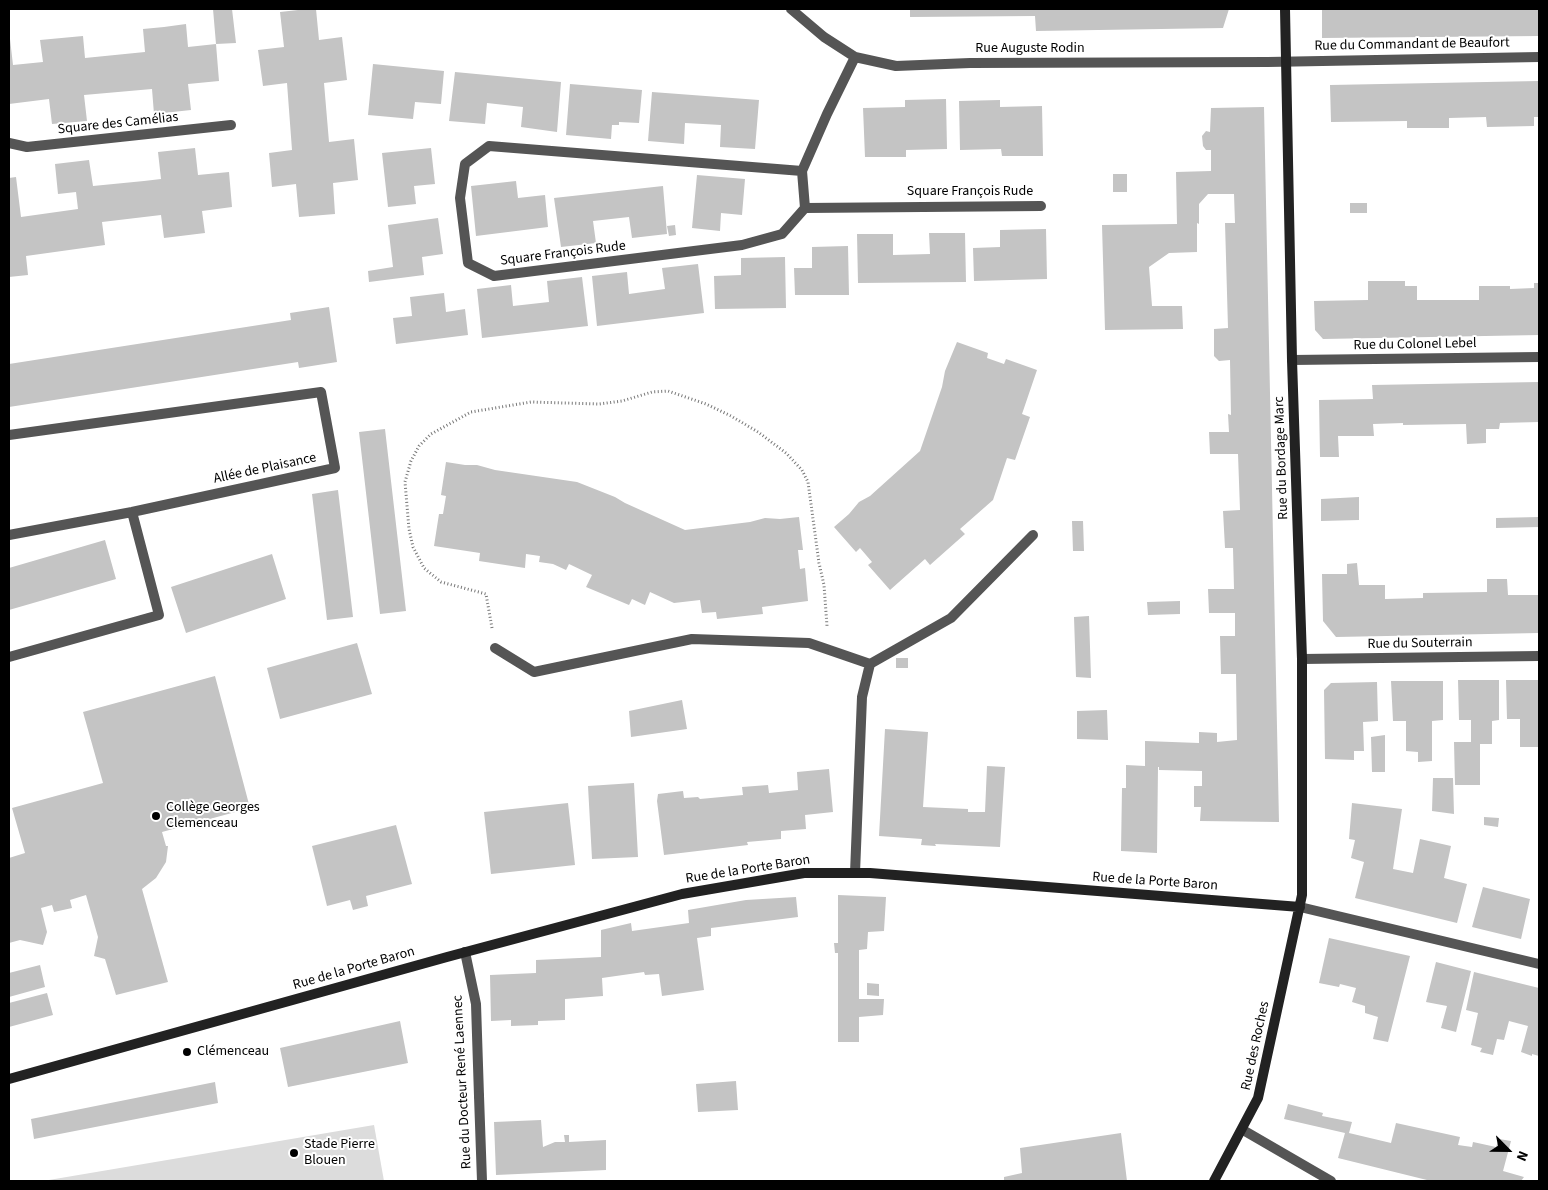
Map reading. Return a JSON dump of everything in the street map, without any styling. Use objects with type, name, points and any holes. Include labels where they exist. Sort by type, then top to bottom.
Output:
[{"type":"street","name":"Rue Auguste Rodin","points":[[791,9],[824,37],[855,56],[896,66],[980,63],[1286,61]]},
{"type":"street","name":"Rue du Bordage Marc","points":[[1285,9],[1292,360],[1302,660],[1302,895],[1300,907]]},
{"type":"street","points":[[805,208],[802,171],[855,56]]},
{"type":"street","name":"Rue du Commandant de Beaufort","points":[[1286,61],[1539,57]]},
{"type":"street","name":"Square des Camélias","points":[[9,143],[27,147],[231,125]]},
{"type":"street","name":"Square François Rude","points":[[802,171],[488,146],[465,164],[460,198],[468,263],[494,276],[742,245],[782,234],[805,208],[1041,206]]},
{"type":"street","name":"Rue du Colonel Lebel","points":[[1292,360],[1539,357]]},
{"type":"street","name":"Allée de Plaisance","points":[[9,435],[321,392],[335,468],[132,512]]},
{"type":"street","points":[[9,535],[132,512],[159,615],[9,657]]},
{"type":"street","points":[[855,873],[862,697],[870,664],[951,618],[1033,535]]},
{"type":"street","points":[[495,648],[534,672],[692,639],[809,643],[870,664]]},
{"type":"street","name":"Rue du Souterrain","points":[[1302,660],[1539,656]]},
{"type":"street","name":"Rue de la Porte Baron","points":[[9,1080],[465,952],[682,894],[804,873],[855,873],[1300,907],[1539,964]]},
{"type":"street","name":"Rue des Roches","points":[[1214,1181],[1258,1098],[1300,907]]},
{"type":"street","name":"Rue du Docteur René Laennec","points":[[465,952],[476,1004],[482,1181]]},
{"type":"street","points":[[1242,1130],[1332,1181]]},
{"type":"path","points":[[495,648],[486,594],[441,582],[424,568],[413,547],[409,529],[405,482],[411,462],[420,446],[431,434],[471,412],[531,402],[599,404],[622,401],[652,392],[668,391],[706,404],[731,416],[758,432],[786,453],[802,470],[808,482],[819,563],[824,584],[828,649]]},
{"type":"shaded area","name":"Stade Pierre Blouen","points":[[374,1125],[384,1181],[43,1181]]},
{"type":"building","points":[[213,9],[232,9],[236,43],[216,44]]},
{"type":"building","points":[[316,9],[319,40],[342,37],[347,80],[324,83],[329,142],[354,139],[358,180],[333,183],[335,214],[299,217],[296,184],[272,187],[269,153],[292,150],[287,83],[263,86],[258,50],[284,47],[280,12]]},
{"type":"building","points":[[910,9],[1229,9],[1223,28],[1036,31],[1035,16],[910,17]]},
{"type":"building","points":[[1322,9],[1539,9],[1539,36],[1322,38]]},
{"type":"building","points":[[186,24],[188,47],[216,44],[219,81],[188,84],[191,110],[154,114],[152,89],[84,95],[87,121],[52,124],[49,99],[9,104],[9,39],[13,65],[43,62],[40,40],[83,36],[85,58],[145,52],[143,29]]},
{"type":"building","points":[[373,64],[444,71],[441,104],[415,102],[413,119],[368,115]]},
{"type":"building","points":[[455,72],[561,82],[557,132],[521,127],[523,107],[487,103],[485,124],[449,121]]},
{"type":"building","points":[[1539,81],[1539,117],[1534,117],[1534,126],[1487,127],[1486,117],[1449,118],[1449,128],[1407,128],[1407,121],[1331,122],[1330,85]]},
{"type":"building","points":[[570,84],[642,90],[639,123],[619,122],[619,125],[612,125],[611,139],[566,135]]},
{"type":"building","points":[[652,92],[759,100],[755,149],[720,147],[721,125],[685,123],[684,144],[648,141]]},
{"type":"building","points":[[946,99],[947,149],[906,150],[906,157],[865,157],[863,108],[905,107],[905,100]]},
{"type":"building","points":[[1000,100],[1000,107],[1042,106],[1043,156],[1002,156],[1001,149],[960,150],[959,101]]},
{"type":"building","points":[[1264,107],[1279,822],[1200,821],[1201,807],[1194,807],[1194,786],[1202,786],[1202,771],[1159,770],[1158,767],[1157,853],[1121,851],[1122,788],[1126,788],[1126,765],[1145,766],[1145,741],[1199,743],[1199,732],[1217,733],[1217,742],[1237,740],[1236,674],[1221,674],[1220,636],[1235,636],[1235,613],[1209,613],[1208,589],[1234,589],[1233,548],[1225,548],[1223,511],[1240,510],[1238,454],[1210,454],[1209,432],[1229,432],[1228,414],[1231,415],[1230,360],[1219,361],[1214,356],[1214,329],[1228,328],[1225,223],[1235,223],[1234,194],[1208,194],[1199,204],[1197,252],[1169,253],[1149,267],[1152,306],[1182,306],[1183,329],[1105,330],[1102,225],[1177,224],[1176,172],[1211,171],[1211,150],[1206,150],[1203,146],[1202,136],[1206,131],[1210,132],[1211,108]]},
{"type":"building","points":[[195,148],[198,175],[229,172],[232,207],[202,211],[205,233],[164,238],[161,215],[102,222],[105,245],[26,256],[28,275],[9,277],[9,178],[16,177],[21,217],[78,209],[76,192],[58,194],[55,164],[89,160],[93,186],[144,181],[161,179],[158,152]]},
{"type":"building","points":[[431,148],[435,184],[414,186],[416,204],[388,207],[382,153]]},
{"type":"building","points":[[1113,174],[1127,174],[1127,192],[1113,192]]},
{"type":"building","points":[[697,175],[745,179],[742,215],[721,213],[720,231],[692,228]]},
{"type":"building","points":[[516,181],[518,198],[545,195],[548,227],[476,236],[471,186]]},
{"type":"building","points":[[663,186],[667,234],[632,238],[629,217],[593,221],[596,243],[561,247],[554,198]]},
{"type":"building","points":[[1350,203],[1367,203],[1367,213],[1350,213]]},
{"type":"building","points":[[438,218],[443,254],[422,257],[424,275],[369,282],[368,271],[393,267],[388,225]]},
{"type":"building","points":[[675,225],[676,235],[669,236],[667,226]]},
{"type":"building","points":[[1046,229],[1047,279],[974,281],[973,248],[1000,247],[1000,230]]},
{"type":"building","points":[[929,233],[965,233],[966,282],[858,283],[857,234],[893,234],[893,255],[930,254]]},
{"type":"building","points":[[848,246],[849,295],[795,295],[794,268],[812,268],[812,247]]},
{"type":"building","points":[[785,257],[786,308],[715,309],[714,276],[741,275],[741,258]]},
{"type":"building","points":[[698,264],[704,313],[597,326],[592,276],[627,272],[629,294],[665,289],[662,268]]},
{"type":"building","points":[[582,277],[588,326],[482,338],[477,289],[511,285],[513,306],[549,302],[547,281]]},
{"type":"building","points":[[1368,281],[1405,281],[1405,286],[1417,286],[1417,300],[1479,300],[1479,286],[1510,286],[1510,289],[1534,288],[1534,283],[1539,283],[1539,335],[1323,339],[1315,330],[1314,301],[1368,300]]},
{"type":"building","points":[[444,293],[446,312],[465,309],[468,335],[396,344],[393,318],[412,316],[410,297]]},
{"type":"building","points":[[329,307],[337,362],[299,368],[298,362],[9,407],[9,364],[291,320],[290,313]]},
{"type":"building","points":[[957,342],[988,353],[987,358],[1004,364],[1006,359],[1037,370],[1022,414],[1030,417],[1015,460],[1007,458],[993,500],[960,529],[965,534],[930,565],[925,559],[890,590],[868,565],[872,562],[860,548],[856,552],[834,527],[859,502],[870,496],[920,451],[942,387],[945,371]]},
{"type":"building","points":[[1539,382],[1539,422],[1500,423],[1499,429],[1486,429],[1486,443],[1467,444],[1466,424],[1373,424],[1374,436],[1338,436],[1339,457],[1320,457],[1319,400],[1373,399],[1372,385]]},
{"type":"building","points":[[385,429],[406,611],[380,614],[359,432]]},
{"type":"building","points":[[446,462],[477,465],[495,470],[577,482],[615,497],[685,530],[750,522],[765,518],[799,517],[803,550],[798,550],[800,569],[805,568],[808,601],[762,607],[763,614],[717,619],[716,612],[702,613],[700,600],[674,603],[650,592],[645,605],[632,599],[629,605],[586,587],[592,575],[569,564],[566,570],[553,564],[539,562],[540,556],[526,554],[525,568],[479,561],[480,553],[434,546],[439,514],[443,514],[446,496],[441,495]]},
{"type":"building","points":[[338,490],[353,617],[327,620],[312,494]]},
{"type":"building","points":[[1359,497],[1359,520],[1321,521],[1321,499]]},
{"type":"building","points":[[1539,517],[1539,527],[1496,528],[1496,518]]},
{"type":"building","points":[[1072,521],[1083,521],[1084,551],[1073,551]]},
{"type":"building","points":[[105,540],[116,579],[9,610],[9,568]]},
{"type":"building","points":[[272,554],[286,599],[186,633],[171,587]]},
{"type":"building","points":[[1357,563],[1359,585],[1385,585],[1385,599],[1423,598],[1423,593],[1487,592],[1487,579],[1507,579],[1508,595],[1539,595],[1539,633],[1336,637],[1323,621],[1322,574],[1347,574],[1347,564]]},
{"type":"building","points":[[1180,601],[1180,614],[1148,615],[1147,602]]},
{"type":"building","points":[[1089,616],[1091,678],[1076,677],[1074,617]]},
{"type":"building","points":[[357,643],[372,694],[280,719],[267,668]]},
{"type":"building","points":[[896,658],[908,658],[908,668],[896,668]]},
{"type":"building","points":[[215,676],[250,808],[162,832],[166,846],[168,846],[166,862],[156,878],[142,889],[168,982],[116,995],[105,959],[94,956],[98,937],[86,895],[70,900],[72,908],[54,912],[52,905],[41,908],[47,932],[43,945],[20,940],[9,943],[9,858],[25,853],[12,808],[103,783],[83,712]]},
{"type":"building","points":[[1458,680],[1499,680],[1499,720],[1492,721],[1492,744],[1480,744],[1480,785],[1455,785],[1454,742],[1471,742],[1471,720],[1459,720]]},
{"type":"building","points":[[1506,680],[1539,680],[1539,747],[1520,747],[1520,719],[1507,719]]},
{"type":"building","points":[[1391,681],[1443,681],[1443,720],[1432,721],[1432,761],[1418,762],[1418,752],[1406,751],[1406,721],[1393,721]]},
{"type":"building","points":[[1377,682],[1378,721],[1363,722],[1364,751],[1354,751],[1354,760],[1325,759],[1324,690],[1331,683]]},
{"type":"building","points":[[682,700],[687,729],[631,737],[629,711]]},
{"type":"building","points":[[1107,710],[1108,740],[1077,739],[1077,711]]},
{"type":"building","points":[[885,729],[928,732],[923,807],[968,809],[968,812],[985,812],[987,766],[1005,767],[1000,847],[921,845],[922,839],[879,836]]},
{"type":"building","points":[[1385,735],[1385,772],[1372,772],[1371,737]]},
{"type":"building","points":[[829,769],[833,812],[805,815],[806,829],[781,831],[781,839],[747,842],[748,845],[664,855],[657,801],[658,794],[683,791],[684,798],[698,797],[700,799],[743,795],[742,787],[768,785],[769,793],[798,790],[797,772]]},
{"type":"building","points":[[1433,778],[1453,778],[1454,814],[1432,811]]},
{"type":"building","points":[[634,783],[638,857],[592,859],[588,786]]},
{"type":"building","points":[[568,803],[575,865],[491,874],[484,812]]},
{"type":"building","points":[[1352,803],[1402,809],[1393,869],[1413,873],[1420,839],[1451,846],[1444,878],[1467,884],[1457,923],[1355,898],[1364,862],[1351,858],[1355,840],[1349,839]]},
{"type":"building","points":[[1484,817],[1499,818],[1498,827],[1484,825]]},
{"type":"building","points":[[396,825],[412,884],[366,896],[368,906],[353,910],[350,900],[327,906],[312,846]]},
{"type":"building","points":[[1483,887],[1530,899],[1521,939],[1472,927]]},
{"type":"building","points":[[838,895],[886,897],[884,931],[868,932],[867,949],[859,950],[859,999],[884,999],[883,1015],[859,1017],[859,1042],[838,1042],[838,953],[835,953],[834,943],[838,943]]},
{"type":"building","points":[[796,897],[798,917],[711,928],[711,936],[697,938],[704,990],[662,996],[659,974],[645,975],[644,972],[602,978],[603,996],[565,999],[565,1020],[538,1021],[538,1025],[511,1026],[511,1020],[491,1021],[490,975],[536,973],[536,960],[601,957],[601,930],[631,923],[632,931],[689,923],[688,910],[746,900]]},
{"type":"building","points":[[1329,938],[1410,956],[1388,1042],[1373,1039],[1378,1017],[1365,1013],[1365,1006],[1352,1002],[1356,988],[1340,984],[1339,987],[1319,983]]},
{"type":"building","points":[[1436,962],[1471,971],[1456,1032],[1441,1028],[1447,1006],[1426,1002]]},
{"type":"building","points":[[40,965],[45,987],[9,997],[9,973]]},
{"type":"building","points":[[1474,972],[1539,988],[1539,1056],[1532,1054],[1532,1056],[1521,1052],[1528,1026],[1509,1021],[1504,1040],[1497,1039],[1493,1055],[1480,1052],[1482,1048],[1471,1045],[1478,1013],[1466,1010]]},
{"type":"building","points":[[867,983],[879,984],[879,996],[867,995]]},
{"type":"building","points":[[47,993],[53,1015],[9,1027],[9,1003]]},
{"type":"building","points":[[400,1021],[408,1063],[288,1087],[280,1048]]},
{"type":"building","points":[[736,1081],[738,1110],[698,1112],[696,1084]]},
{"type":"building","points":[[215,1082],[218,1103],[34,1139],[31,1119]]},
{"type":"building","points":[[1288,1104],[1323,1113],[1322,1116],[1352,1122],[1349,1133],[1391,1143],[1396,1123],[1460,1137],[1458,1145],[1472,1147],[1473,1142],[1496,1147],[1499,1139],[1511,1141],[1503,1171],[1524,1177],[1521,1181],[1431,1181],[1338,1158],[1345,1133],[1284,1119]]},
{"type":"building","points":[[541,1120],[543,1147],[555,1142],[565,1142],[564,1135],[569,1135],[569,1142],[606,1140],[606,1170],[496,1175],[494,1122]]},
{"type":"building","points":[[1121,1133],[1127,1181],[1004,1181],[1004,1177],[1022,1173],[1020,1148]]},
{"type":"place","name":"Collège Georges Clemenceau","points":[[156,816]]},
{"type":"place","name":"Clémenceau","points":[[187,1052]]},
{"type":"place","name":"Stade Pierre Blouen","points":[[294,1153]]}]
